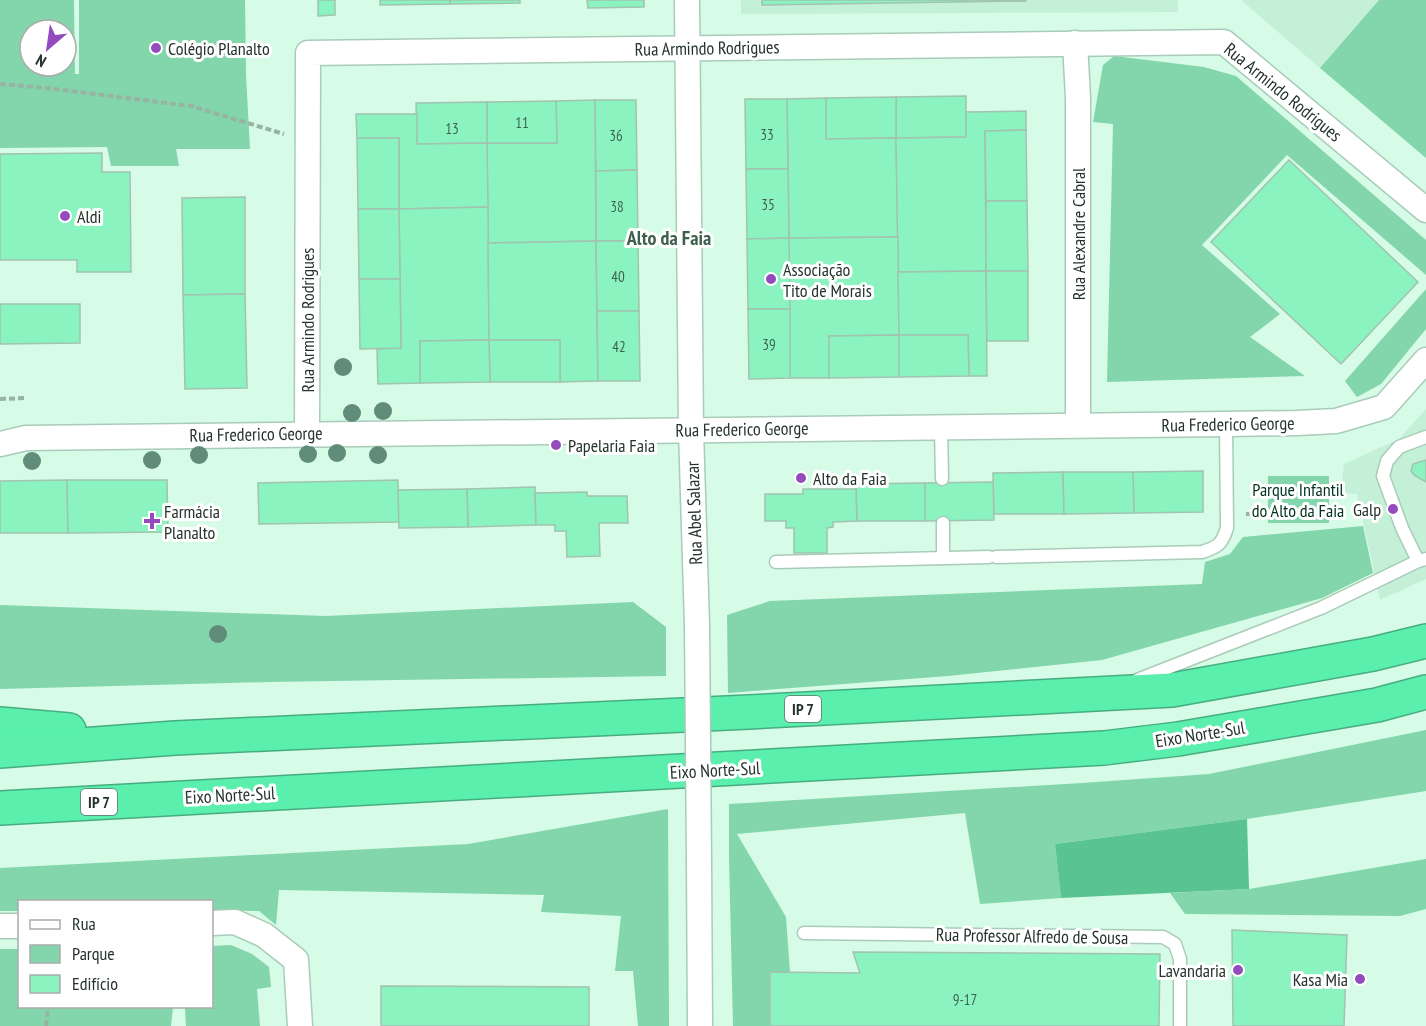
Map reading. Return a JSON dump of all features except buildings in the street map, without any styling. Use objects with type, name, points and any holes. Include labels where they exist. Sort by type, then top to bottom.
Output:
[{"type":"highway","name":"IP 7","points":[[0,751],[175,738],[738,713],[1172,690],[1373,654],[1426,641]]},
{"type":"highway","name":"Eixo Norte-Sul","points":[[0,808],[1104,748],[1178,739],[1366,707],[1426,692]]},
{"type":"highway","points":[[0,724],[175,738]]},
{"type":"highway","points":[[0,831],[144,817],[198,797]]},
{"type":"street","name":"Rua Abel Salazar","points":[[687,0],[692,430],[697,625],[700,1026]]},
{"type":"street","name":"Rua Armindo Rodrigues","points":[[307,434],[308,53],[1224,42],[1426,210]]},
{"type":"street","name":"Rua Alexandre Cabral","points":[[1075,43],[1078,98],[1078,425]]},
{"type":"street","name":"Rua Frederico George","points":[[0,444],[26,438],[1336,421],[1384,407],[1426,360]]},
{"type":"street","points":[[213,923],[235,922],[264,935],[296,960],[300,1026]]},
{"type":"street","points":[[0,926],[18,926]]},
{"type":"lane","points":[[776,562],[1202,552],[1215,548],[1224,539],[1227,528],[1226,424]]},
{"type":"lane","points":[[941,427],[942,479]]},
{"type":"lane","points":[[1100,694],[1321,608],[1422,560],[1402,528],[1383,476],[1387,461],[1399,447],[1426,437]]},
{"type":"lane","points":[[943,524],[943,558]]},
{"type":"lane","name":"Rua Professor Alfredo de Sousa","points":[[804,933],[1163,937],[1175,944],[1180,959],[1180,1026]]},
{"type":"path","points":[[0,84],[191,106],[308,141]]},
{"type":"path","points":[[0,399],[26,398]]},
{"type":"path","points":[[46,1026],[48,1008]]},
{"type":"shaded area","points":[[741,0],[1178,0],[1178,12],[741,14]]},
{"type":"shaded area","points":[[1241,0],[1379,0],[1320,68]]},
{"type":"shaded area","name":"Galp","points":[[1426,409],[1426,579],[1380,600],[1357,494],[1341,493],[1344,464],[1399,439]]},
{"type":"green space","points":[[0,0],[74,0],[74,18],[18,18],[18,78],[78,78],[79,0],[245,0],[250,149],[176,149],[179,166],[111,166],[107,147],[0,148]]},
{"type":"green space","points":[[1379,0],[1426,0],[1426,158],[1320,68]]},
{"type":"green space","points":[[1114,56],[1204,67],[1236,76],[1426,240],[1426,275],[1287,155],[1202,245],[1280,314],[1250,337],[1305,376],[1107,382],[1113,124],[1093,122],[1103,65]]},
{"type":"green space","points":[[1426,289],[1426,329],[1381,384],[1357,397],[1345,381]]},
{"type":"green space","name":"Parque Infantil do Alto da Faia","points":[[1268,476],[1329,476],[1329,523],[1268,523]]},
{"type":"green space","points":[[1363,526],[1373,573],[1322,598],[1102,660],[948,676],[728,693],[727,615],[770,601],[1202,584],[1205,562],[1230,554],[1243,537]]},
{"type":"green space","points":[[633,602],[666,627],[666,676],[0,689],[0,605],[326,616]]},
{"type":"green space","points":[[1426,730],[1426,791],[1247,819],[1055,844],[1061,898],[980,904],[965,813],[737,834],[786,917],[790,972],[770,972],[770,1026],[733,1026],[729,804],[1209,774]]},
{"type":"green space","points":[[668,809],[669,1026],[638,1026],[633,971],[615,971],[621,916],[541,912],[544,895],[279,890],[276,925],[259,911],[213,910],[213,900],[18,900],[18,911],[0,911],[0,868],[468,844]]},
{"type":"green space","points":[[1247,819],[1249,889],[1061,898],[1055,844]]},
{"type":"green space","points":[[1426,859],[1426,909],[1400,916],[1185,914],[1170,893],[1249,889]]},
{"type":"green space","points":[[231,945],[252,954],[269,967],[271,987],[257,989],[260,1026],[186,1026],[185,1008],[213,1008],[213,946]]},
{"type":"green space","points":[[0,949],[18,949],[18,1008],[173,1008],[171,1026],[0,1026]]},
{"type":"place","name":"Colégio Planalto","points":[[156,48]]},
{"type":"place","name":"Aldi","points":[[65,216]]},
{"type":"place","name":"Associação Tito de Morais","points":[[771,279]]},
{"type":"place","name":"Papelaria Faia","points":[[556,445]]},
{"type":"place","name":"Alto da Faia","points":[[801,478]]},
{"type":"place","name":"Galp","points":[[1393,509]]},
{"type":"place","name":"Farmácia Planalto","points":[[152,521]]},
{"type":"place","name":"Lavandaria","points":[[1238,970]]},
{"type":"place","name":"Kasa Mia","points":[[1360,979]]},
{"type":"district","name":"Alto da Faia","points":[[669,238]]}]
